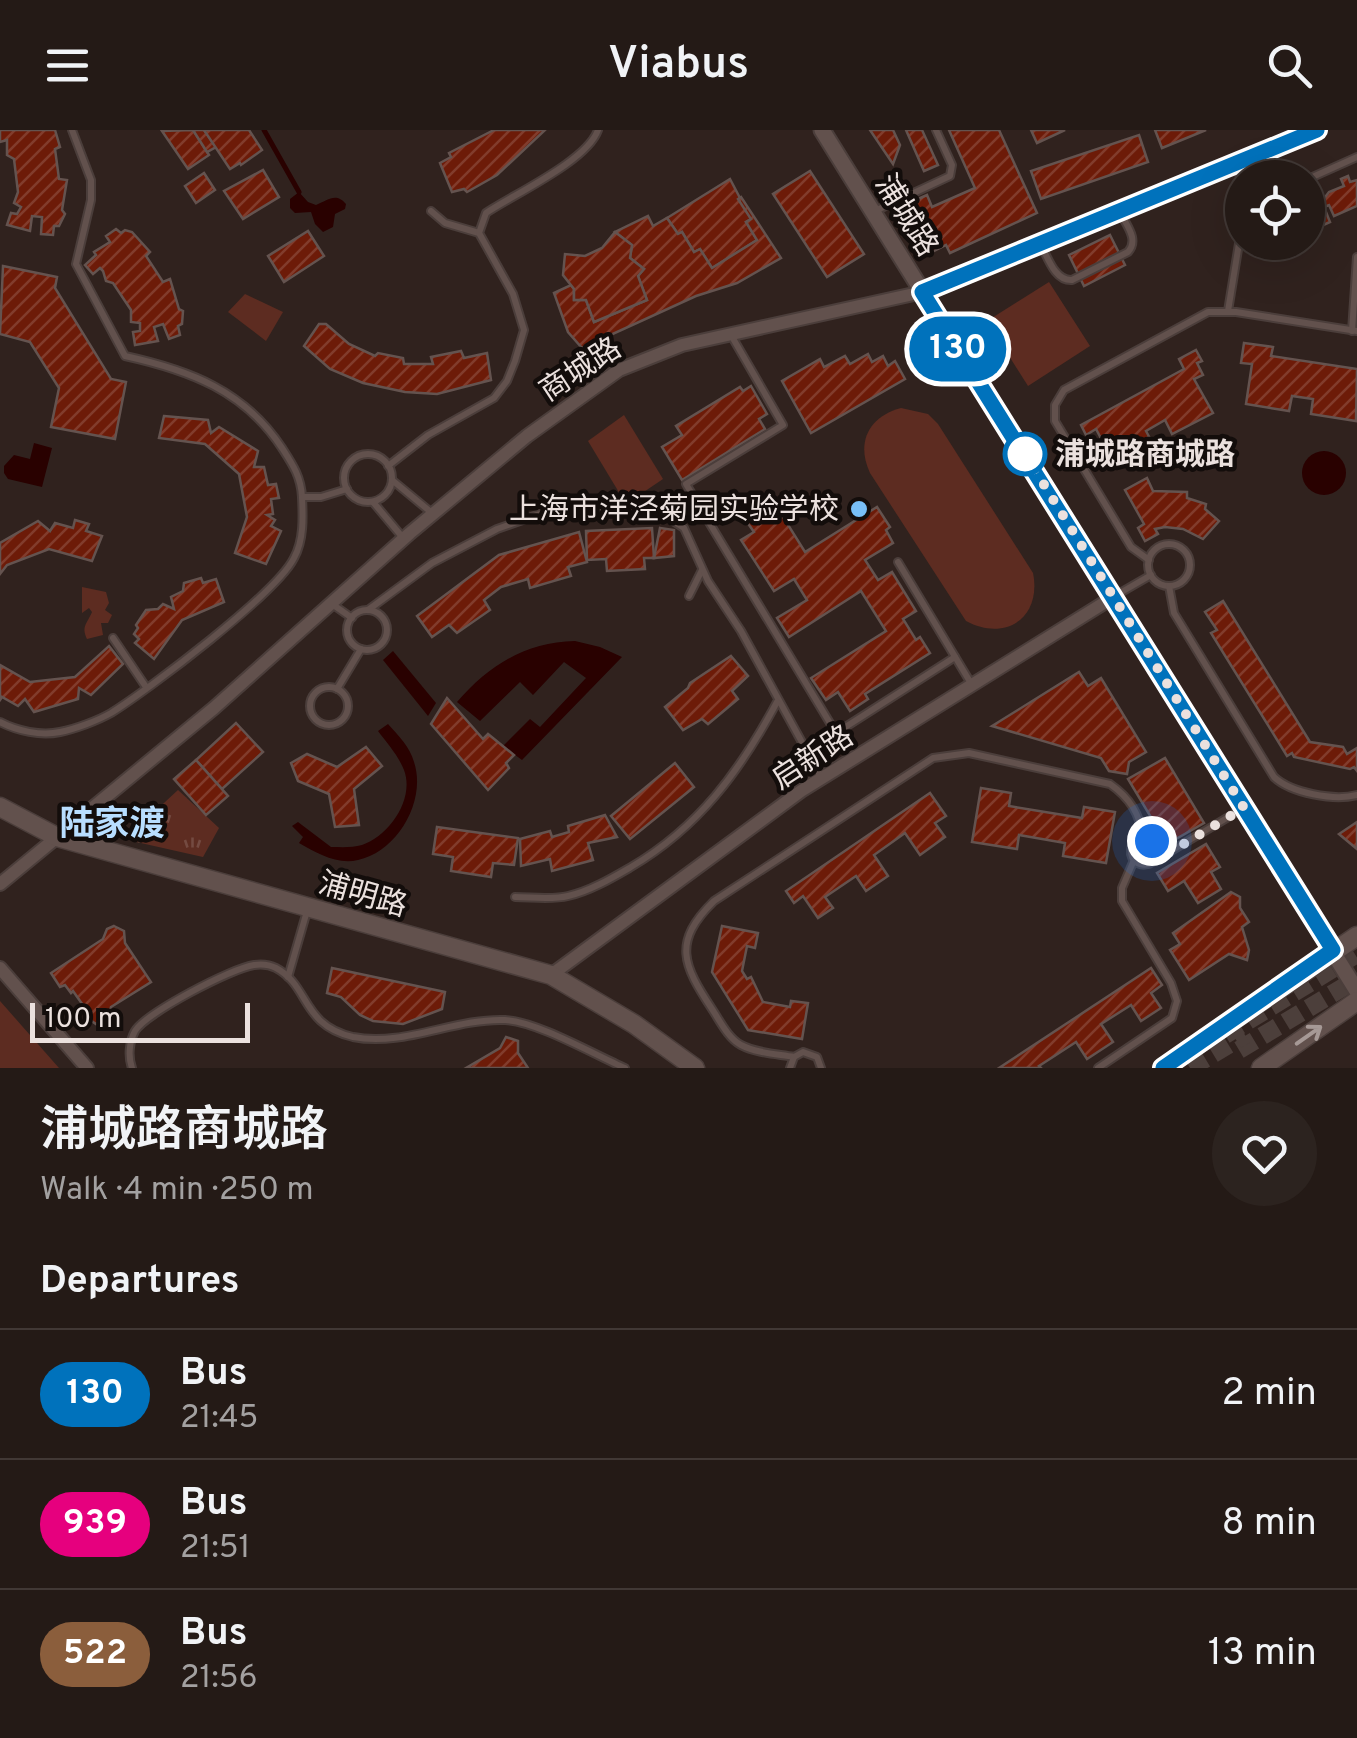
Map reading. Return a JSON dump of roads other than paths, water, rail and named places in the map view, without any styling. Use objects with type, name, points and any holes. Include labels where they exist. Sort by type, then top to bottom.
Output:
[{"type":"main road","name":"浦明路","points":[[0,807],[56,837],[551,975],[634,1024],[695,1068]]},
{"type":"main road","points":[[1163,1068],[1357,936]]},
{"type":"main road","points":[[1261,1068],[1357,1002]]},
{"type":"street","name":"浦城路","points":[[822,130],[1357,990]]},
{"type":"street","name":"商城路","points":[[1242,160],[1279,137],[1317,130]]},
{"type":"street","name":"商城路","points":[[0,884],[214,708],[527,436],[619,370],[682,345],[922,292],[1225,168]]},
{"type":"street","name":"启新路","points":[[551,975],[822,778],[1112,598]]},
{"type":"street","points":[[0,968],[86,1068]]},
{"type":"lane","points":[[0,722],[16,731],[59,733],[108,715],[276,582],[295,558],[304,522],[301,478],[257,413],[229,394],[172,366],[126,356],[76,264],[91,200],[91,180],[72,130]]},
{"type":"lane","points":[[480,233],[486,214],[556,170],[594,141],[598,130]]},
{"type":"lane","points":[[874,212],[950,176],[952,165],[936,130]]},
{"type":"lane","points":[[1325,171],[1357,157]]},
{"type":"lane","points":[[1040,244],[1058,276],[1072,280],[1134,247],[1120,211]]},
{"type":"lane","points":[[388,466],[428,435],[494,398],[516,362],[524,330],[513,294],[480,233],[445,223],[431,212]]},
{"type":"lane","points":[[1357,257],[1355,331],[1228,311],[1208,312],[1064,390],[1055,405],[1056,420],[1114,519],[1131,546],[1148,560],[1151,575],[1169,586],[1174,613],[1274,777],[1287,786],[1341,798],[1357,795]]},
{"type":"lane","points":[[1228,311],[1236,260]]},
{"type":"lane","points":[[730,334],[783,425],[686,484],[836,733],[955,657]]},
{"type":"lane","points":[[392,480],[386,494],[373,502],[358,500],[347,490],[345,474],[360,456],[376,456],[388,466],[392,480],[434,514]]},
{"type":"lane","points":[[302,497],[347,490]]},
{"type":"lane","points":[[373,502],[404,539]]},
{"type":"lane","points":[[352,618],[432,563],[497,530],[554,510],[619,507],[662,514],[684,528],[703,569],[822,778]]},
{"type":"lane","points":[[1148,560],[1162,545],[1176,544],[1186,552],[1191,564],[1187,577],[1169,586]]},
{"type":"lane","points":[[898,562],[972,685]]},
{"type":"lane","points":[[689,596],[703,569]]},
{"type":"lane","points":[[1112,598],[1151,575]]},
{"type":"lane","points":[[331,604],[352,618]]},
{"type":"lane","points":[[361,650],[375,649],[387,634],[385,620],[368,610]]},
{"type":"lane","points":[[352,618],[348,636],[361,650]]},
{"type":"lane","points":[[113,638],[146,687]]},
{"type":"lane","points":[[338,689],[361,650]]},
{"type":"lane","points":[[320,689],[338,689],[346,698],[348,710],[340,722],[322,724],[312,716],[311,698],[320,689]]},
{"type":"lane","points":[[514,896],[566,897],[611,879],[668,845],[719,794],[751,752],[777,702]]},
{"type":"lane","points":[[794,1057],[739,1044],[727,1032],[689,974],[684,954],[690,932],[714,901],[933,758],[968,753],[1110,784],[1134,807],[1143,838]]},
{"type":"lane","points":[[1143,838],[1132,845],[1130,853],[1145,865],[1244,808]]},
{"type":"lane","points":[[1143,838],[1155,844],[1156,857]]},
{"type":"lane","points":[[1098,1068],[1172,1018],[1177,1001],[1170,982],[1122,901],[1122,888],[1134,860]]},
{"type":"lane","points":[[288,977],[308,907]]},
{"type":"lane","points":[[132,1068],[130,1044],[147,1018],[229,973],[252,965],[277,968],[288,977],[315,1018],[354,1037],[376,1039],[465,1023],[515,1021],[625,1068]]},
{"type":"lane","points":[[790,1068],[794,1057],[803,1052],[813,1054],[821,1068]]},
{"type":"waterway","points":[[264,130],[299,192]]},
{"type":"tunnel","points":[[1225,1035],[1357,954]]},
{"type":"tunnel","points":[[1239,1050],[1357,979]]},
{"type":"tunnel","points":[[1190,1068],[1245,1035]]},
{"type":"place","name":"浦城路商城路","points":[[1025,454]]},
{"type":"place","name":"上海市洋泾·菊园实验学校","points":[[859,509]]},
{"type":"district","name":"陆家渡","points":[[112,823]]}]
